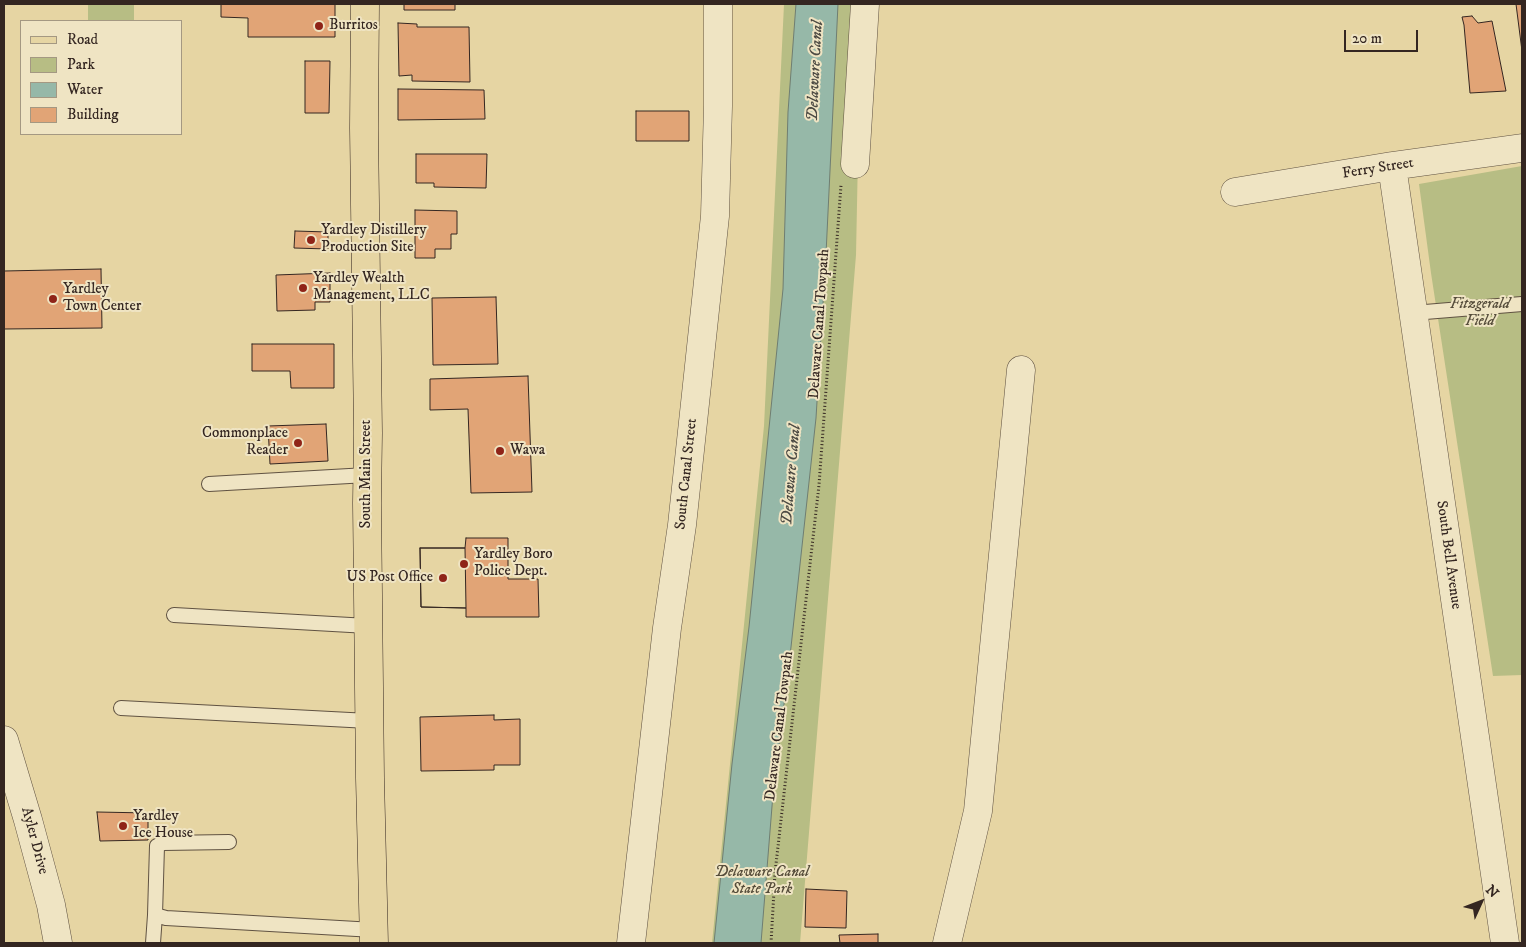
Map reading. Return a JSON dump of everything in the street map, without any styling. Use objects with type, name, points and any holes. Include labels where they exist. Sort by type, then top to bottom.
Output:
[{"type":"main road","name":"South Main Street","points":[[365,4],[368,626],[374,937]]},
{"type":"street","name":"South Canal Street","points":[[631,943],[667,628],[682,525],[714,225],[718,106],[718,4]]},
{"type":"street","points":[[848,172],[864,4]]},
{"type":"street","name":"Ferry Street","points":[[1235,192],[1392,166],[1522,148]]},
{"type":"street","name":"South Bell Avenue","points":[[1392,166],[1505,943]]},
{"type":"street","points":[[947,943],[978,811],[1021,370]]},
{"type":"street","name":"Ayler Drive","points":[[4,740],[28,820],[58,943]]},
{"type":"lane","points":[[1413,313],[1522,304]]},
{"type":"lane","points":[[209,484],[367,475]]},
{"type":"lane","points":[[174,615],[368,626]]},
{"type":"lane","points":[[121,708],[369,721]]},
{"type":"lane","points":[[154,943],[157,846],[163,843],[229,842]]},
{"type":"lane","points":[[155,915],[166,918],[374,937]]},
{"type":"path","name":"Delaware Canal Towpath","points":[[771,943],[775,873],[819,485],[848,172]]},
{"type":"green space","points":[[88,4],[134,4],[134,20],[88,20]]},
{"type":"green space","name":"Delaware Canal State Park","points":[[784,4],[861,4],[856,255],[800,943],[712,943],[764,426]]},
{"type":"green space","name":"Fitzgerald Field","points":[[1522,166],[1522,675],[1493,676],[1419,184]]},
{"type":"water","name":"Delaware Canal","points":[[796,4],[838,4],[816,418],[773,794],[761,943],[714,943],[732,764],[749,627],[783,289],[788,112]]},
{"type":"building","points":[[221,4],[335,4],[335,37],[248,37],[248,18],[221,17]]},
{"type":"building","points":[[404,4],[455,4],[455,10],[404,10]]},
{"type":"building","points":[[1516,4],[1522,4],[1522,51]]},
{"type":"building","points":[[1472,16],[1478,23],[1492,21],[1506,91],[1470,93],[1462,17]]},
{"type":"building","points":[[398,23],[417,24],[417,27],[469,27],[470,82],[412,81],[412,75],[399,76]]},
{"type":"building","points":[[305,61],[330,61],[329,113],[305,113]]},
{"type":"building","points":[[398,89],[484,90],[485,119],[398,120]]},
{"type":"building","points":[[636,111],[689,111],[689,141],[636,141]]},
{"type":"building","points":[[416,154],[487,154],[486,188],[434,187],[434,183],[416,183]]},
{"type":"building","points":[[415,210],[457,211],[457,234],[451,234],[451,249],[435,249],[435,258],[415,258]]},
{"type":"building","name":"Yardley Distillery Production Site","points":[[295,231],[328,232],[328,249],[294,248]]},
{"type":"building","name":"Yardley Town Center","points":[[101,269],[102,328],[4,329],[4,271]]},
{"type":"building","name":"Yardley Wealth Management, LLC","points":[[330,273],[330,302],[315,302],[315,310],[277,311],[276,275]]},
{"type":"building","points":[[496,297],[498,364],[433,365],[432,298]]},
{"type":"building","points":[[252,344],[334,344],[334,388],[291,388],[290,371],[252,371]]},
{"type":"building","name":"Wawa","points":[[528,376],[532,492],[471,493],[468,409],[430,410],[430,379]]},
{"type":"building","name":"Commonplace Reader","points":[[326,424],[328,461],[270,464],[268,426]]},
{"type":"building","name":"Yardley Boro Police Dept.","points":[[466,538],[508,538],[508,579],[538,579],[539,617],[466,617],[466,608],[421,607],[420,548],[465,548]]},
{"type":"building","name":"US Post Office","points":[[420,548],[465,548],[466,608],[421,607]]},
{"type":"building","points":[[494,715],[494,720],[520,719],[520,765],[494,765],[494,770],[421,771],[420,717]]},
{"type":"building","name":"Yardley Ice House","points":[[97,812],[148,813],[148,840],[100,841]]},
{"type":"building","points":[[806,889],[847,891],[846,928],[805,927]]},
{"type":"building","points":[[878,934],[878,943],[840,943],[839,935]]},
{"type":"place","name":"Burritos","points":[[319,26]]},
{"type":"place","name":"Yardley Distillery Production Site","points":[[311,240]]},
{"type":"place","name":"Yardley Wealth Management, LLC","points":[[303,288]]},
{"type":"place","name":"Yardley Town Center","points":[[53,299]]},
{"type":"place","name":"Commonplace Reader","points":[[298,443]]},
{"type":"place","name":"Wawa","points":[[500,451]]},
{"type":"place","name":"Yardley Boro Police Dept.","points":[[464,564]]},
{"type":"place","name":"US Post Office","points":[[443,578]]},
{"type":"place","name":"Yardley Ice House","points":[[123,826]]}]
